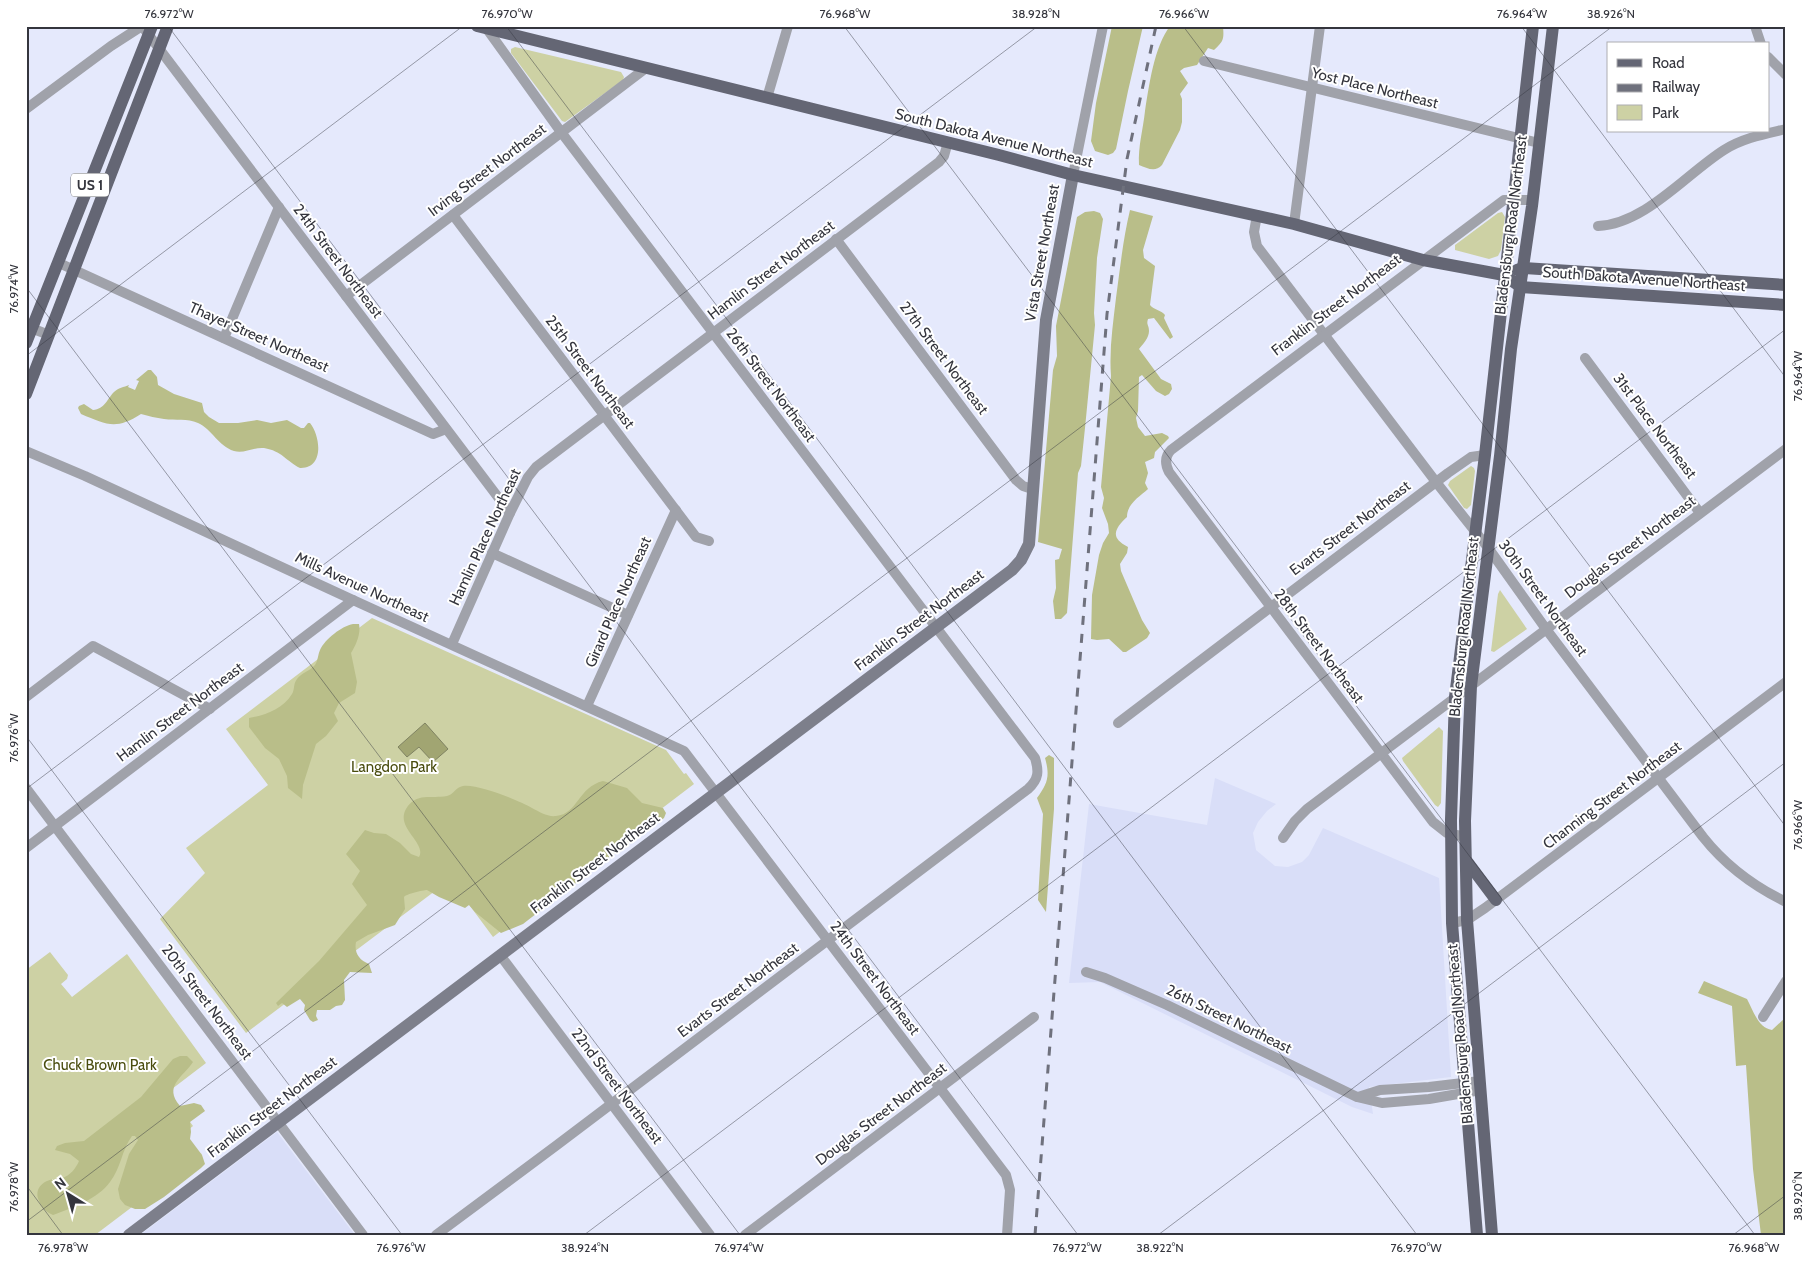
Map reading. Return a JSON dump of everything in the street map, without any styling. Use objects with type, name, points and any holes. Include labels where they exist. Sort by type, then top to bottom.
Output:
[{"type":"main road","name":"US 1","points":[[26,394],[168,26]]},
{"type":"main road","name":"Bladensburg Road Northeast","points":[[1477,1233],[1452,923],[1451,834],[1455,698],[1485,455],[1533,26]]},
{"type":"main road","name":"Bladensburg Road Northeast","points":[[1492,1233],[1466,920],[1466,837],[1471,686],[1511,349],[1533,200],[1553,26]]},
{"type":"main road","name":"South Dakota Avenue Northeast","points":[[483,27],[948,142],[1076,176],[1294,224],[1423,260],[1504,274],[1523,268],[1786,285]]},
{"type":"main road","name":"US 1","points":[[26,343],[29,325],[59,264],[146,29]]},
{"type":"main road","points":[[1598,292],[1600,273]]},
{"type":"main road","name":"South Dakota Avenue Northeast","points":[[1504,274],[1521,287],[1786,305]]},
{"type":"main road","points":[[1466,858],[1496,900]]},
{"type":"main road","points":[[1477,1233],[1492,1233]]},
{"type":"street","points":[[767,98],[788,26]]},
{"type":"street","name":"Vista Street Northeast","points":[[1032,489],[1046,320],[1076,176],[1103,26]]},
{"type":"street","points":[[1294,224],[1320,26]]},
{"type":"street","points":[[1755,26],[1760,42]]},
{"type":"street","name":"26th Street Northeast","points":[[483,27],[1035,758]]},
{"type":"street","name":"24th Street Northeast","points":[[146,29],[159,49],[510,513]]},
{"type":"street","points":[[26,109],[111,46],[146,29]]},
{"type":"street","points":[[1770,59],[1786,76]]},
{"type":"street","name":"Yost Place Northeast","points":[[1204,61],[1539,143]]},
{"type":"street","name":"Irving Street Northeast","points":[[346,296],[646,68]]},
{"type":"street","points":[[1598,226],[1617,224],[1635,216],[1728,147],[1748,139],[1786,129]]},
{"type":"street","name":"Hamlin Street Northeast","points":[[604,415],[939,162],[944,156],[948,142]]},
{"type":"street","name":"Franklin Street Northeast","points":[[1167,456],[1171,450],[1504,200],[1533,200]]},
{"type":"street","points":[[224,338],[279,207]]},
{"type":"street","name":"25th Street Northeast","points":[[453,215],[696,537],[709,541]]},
{"type":"street","name":"30th Street Northeast","points":[[1257,215],[1254,232],[1257,246],[1476,532],[1546,629],[1703,838],[1724,860],[1750,882],[1786,902]]},
{"type":"street","name":"27th Street Northeast","points":[[836,240],[1016,479],[1023,486],[1032,489]]},
{"type":"street","name":"Thayer Street Northeast","points":[[59,264],[433,434],[446,429]]},
{"type":"street","points":[[29,325],[49,335]]},
{"type":"street","name":"31st Place Northeast","points":[[1585,358],[1700,513]]},
{"type":"street","name":"Hamlin Place Northeast","points":[[452,644],[528,477],[536,467],[604,415]]},
{"type":"street","name":"Douglas Street Northeast","points":[[1283,838],[1295,821],[1307,809],[1786,449]]},
{"type":"street","name":"Mills Avenue Northeast","points":[[26,451],[85,476],[684,750]]},
{"type":"street","name":"Evarts Street Northeast","points":[[1118,723],[1436,482],[1471,457],[1485,455]]},
{"type":"street","name":"28th Street Northeast","points":[[1167,456],[1166,464],[1169,472],[1433,822],[1442,830],[1466,837]]},
{"type":"street","name":"Franklin Street Northeast","points":[[129,1235],[1012,570],[1021,560],[1029,544],[1032,489]]},
{"type":"street","name":"Girard Place Northeast","points":[[587,706],[676,510]]},
{"type":"street","points":[[492,553],[628,615]]},
{"type":"street","name":"Hamlin Street Northeast","points":[[26,848],[353,600]]},
{"type":"street","points":[[26,697],[93,646],[210,709]]},
{"type":"street","name":"Channing Street Northeast","points":[[1452,923],[1466,920],[1496,900],[1786,682]]},
{"type":"street","name":"24th Street Northeast","points":[[684,750],[1008,1180],[1010,1190],[1007,1235]]},
{"type":"street","name":"Evarts Street Northeast","points":[[436,1235],[1028,789],[1037,778],[1038,767],[1035,758]]},
{"type":"street","name":"20th Street Northeast","points":[[26,788],[363,1235]]},
{"type":"street","name":"22nd Street Northeast","points":[[500,955],[710,1235]]},
{"type":"street","name":"26th Street Northeast","points":[[1086,972],[1105,978],[1167,1005],[1357,1097],[1380,1090],[1480,1086]]},
{"type":"street","points":[[1763,1017],[1786,981]]},
{"type":"street","name":"Douglas Street Northeast","points":[[745,1235],[1034,1017]]},
{"type":"shaded area","points":[[1112,26],[1143,26],[1116,149],[1108,155],[1095,151],[1091,141],[1096,103]]},
{"type":"shaded area","points":[[1170,26],[1223,26],[1223,37],[1222,42],[1214,50],[1208,48],[1197,65],[1180,71],[1188,83],[1180,94],[1182,99],[1182,122],[1180,130],[1162,165],[1157,169],[1151,169],[1139,165],[1140,145],[1153,67],[1164,35]]},
{"type":"shaded area","points":[[1130,210],[1153,216],[1143,250],[1144,258],[1155,266],[1150,305],[1165,315],[1164,318],[1173,337],[1170,339],[1154,318],[1148,319],[1148,336],[1139,349],[1161,379],[1171,384],[1172,389],[1165,396],[1156,391],[1142,375],[1139,377],[1136,418],[1138,427],[1145,436],[1162,433],[1169,438],[1155,452],[1154,458],[1145,462],[1148,473],[1145,483],[1148,489],[1131,505],[1127,517],[1119,525],[1116,533],[1118,540],[1128,547],[1127,553],[1120,564],[1121,571],[1142,620],[1150,633],[1147,638],[1126,652],[1123,652],[1109,639],[1091,639],[1092,595],[1099,555],[1109,533],[1102,508],[1104,498],[1101,487],[1111,376],[1113,327],[1125,232]]},
{"type":"shaded area","points":[[1094,211],[1100,213],[1103,219],[1097,258],[1095,325],[1081,466],[1078,473],[1067,613],[1061,619],[1055,619],[1053,601],[1056,588],[1055,560],[1059,559],[1062,549],[1038,542],[1053,370],[1057,356],[1056,326],[1077,217],[1085,212]]},
{"type":"shaded area","points":[[148,370],[151,370],[157,377],[158,385],[174,394],[202,403],[204,412],[219,423],[257,420],[271,423],[287,420],[304,428],[310,423],[314,429],[318,444],[317,458],[308,467],[300,468],[270,449],[260,448],[241,452],[234,451],[228,449],[203,426],[190,421],[155,418],[141,414],[125,422],[111,424],[81,414],[79,406],[84,404],[93,410],[97,409],[103,406],[114,392],[119,389],[129,385],[128,387],[135,390],[139,381],[136,380]]},
{"type":"shaded area","points":[[353,624],[359,624],[358,639],[351,653],[357,682],[355,693],[339,703],[334,713],[338,721],[326,736],[316,744],[303,785],[302,799],[288,788],[287,776],[279,759],[265,748],[249,727],[249,718],[268,713],[284,704],[292,694],[297,679],[315,665],[320,650],[330,637],[339,630]]},
{"type":"shaded area","points":[[425,723],[448,749],[433,762],[419,747],[407,757],[398,747]]},
{"type":"shaded area","points":[[1049,755],[1054,758],[1054,809],[1046,912],[1038,900],[1043,814],[1037,798],[1044,788],[1047,779],[1045,758]]},
{"type":"shaded area","points":[[1215,778],[1276,804],[1258,822],[1253,833],[1256,850],[1275,866],[1288,867],[1302,862],[1309,855],[1323,828],[1439,878],[1451,1077],[1369,1087],[1373,1114],[1352,1107],[1100,982],[1069,983],[1089,804],[1207,825]]},
{"type":"shaded area","points":[[603,781],[627,788],[642,803],[663,808],[666,813],[664,818],[608,858],[523,924],[501,933],[469,905],[465,908],[427,890],[411,893],[404,897],[405,909],[395,925],[368,935],[356,942],[358,956],[369,964],[372,973],[350,972],[344,980],[345,1000],[342,1005],[330,1010],[317,1010],[316,1016],[318,1020],[313,1022],[304,1010],[305,1005],[300,999],[287,1007],[282,1003],[278,1006],[276,1003],[319,961],[367,905],[352,884],[360,871],[346,854],[365,830],[386,834],[400,843],[411,854],[419,857],[419,846],[407,829],[404,816],[406,809],[414,800],[424,797],[447,796],[456,789],[470,786],[498,793],[544,814],[556,816],[569,811],[588,789]]},
{"type":"shaded area","points":[[1704,981],[1747,999],[1757,1018],[1767,1029],[1772,1030],[1786,1017],[1786,1235],[1761,1235],[1753,1169],[1746,1065],[1736,1066],[1732,1006],[1698,993]]},
{"type":"shaded area","points":[[187,1056],[193,1062],[176,1082],[173,1093],[180,1106],[194,1103],[201,1105],[205,1111],[190,1122],[190,1139],[202,1155],[205,1164],[164,1197],[145,1209],[135,1209],[125,1205],[120,1199],[118,1189],[129,1154],[138,1140],[135,1136],[132,1136],[114,1177],[105,1188],[92,1198],[53,1215],[46,1211],[39,1201],[38,1189],[50,1180],[68,1175],[79,1161],[70,1154],[55,1150],[57,1146],[84,1141],[141,1097],[173,1059]]},
{"type":"shaded area","points":[[277,1132],[355,1235],[140,1235]]},
{"type":"green space","points":[[515,47],[621,72],[624,77],[623,80],[565,122],[562,121],[511,53],[511,49]]},
{"type":"green space","points":[[1502,212],[1505,217],[1501,250],[1498,256],[1489,259],[1455,250],[1455,245]]},
{"type":"green space","points":[[1471,466],[1475,471],[1471,505],[1467,509],[1464,508],[1448,485],[1450,481]]},
{"type":"green space","points":[[1500,590],[1527,629],[1494,652],[1491,651]]},
{"type":"green space","name":"Langdon Park","points":[[372,618],[666,750],[694,784],[493,937],[453,883],[447,882],[246,1033],[160,919],[205,873],[186,848],[268,785],[226,729]]},
{"type":"green space","points":[[1439,727],[1443,731],[1441,803],[1438,807],[1402,758]]},
{"type":"green space","name":"Chuck Brown Park","points":[[50,952],[68,975],[67,979],[61,984],[72,997],[127,954],[206,1063],[168,1092],[193,1126],[168,1146],[202,1154],[95,1235],[26,1235],[26,970]]},
{"type":"railway","points":[[1035,1235],[1107,314],[1127,159],[1156,26]]}]
